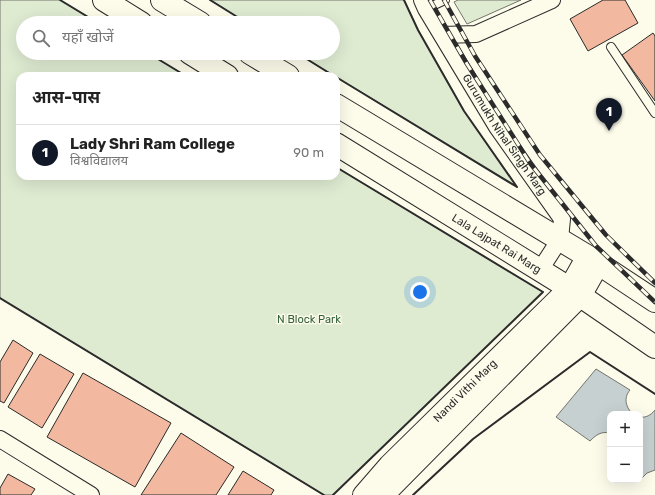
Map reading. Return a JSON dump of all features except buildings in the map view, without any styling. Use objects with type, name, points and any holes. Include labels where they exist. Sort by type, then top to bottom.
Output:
[{"type":"main road","points":[[104,0],[130,16]]},
{"type":"main road","points":[[162,0],[188,16]]},
{"type":"main road","points":[[201,60],[221,72]]},
{"type":"main road","points":[[259,60],[275,72]]},
{"type":"main road","points":[[340,107],[560,239],[655,301]]},
{"type":"main road","name":"Lala Lajpat Rai Marg","points":[[340,146],[575,292],[655,347]]},
{"type":"street","points":[[442,35],[476,34],[552,0]]},
{"type":"street","name":"Gurumukh Nihal Singh Marg","points":[[424,4],[497,127],[562,219],[560,239],[540,270]]},
{"type":"street","points":[[575,292],[593,260]]},
{"type":"street","name":"Nandi Vithi Marg","points":[[364,495],[389,465],[575,292]]},
{"type":"street","name":"Nandi Vithi Marg","points":[[384,495],[575,292]]},
{"type":"street","points":[[0,439],[91,495]]},
{"type":"lane","points":[[424,4],[445,0]]},
{"type":"lane","points":[[611,47],[655,113]]},
{"type":"green space","name":"N Block Park","points":[[0,0],[60,0],[86,16],[16,16],[16,60],[160,60],[179,72],[16,72],[16,180],[340,180],[340,169],[543,292],[333,495],[324,495],[0,298]]},
{"type":"green space","points":[[210,0],[404,0],[418,30],[464,111],[517,187],[340,79],[340,72],[328,72],[308,60],[340,60],[340,16],[236,16]]},
{"type":"green space","points":[[458,0],[521,0],[467,24],[454,2]]},
{"type":"shaded area","points":[[596,369],[630,390],[626,403],[631,411],[607,411],[607,433],[599,434],[590,441],[556,417]]},
{"type":"shaded area","points":[[655,410],[655,470],[647,473],[643,477],[643,417]]},
{"type":"railway","points":[[430,0],[467,64],[530,163],[596,246],[655,302]]},
{"type":"railway","points":[[444,0],[475,56],[540,155],[606,235],[655,283]]},
{"type":"wall","points":[[60,0],[86,16]]},
{"type":"wall","points":[[210,0],[236,16]]},
{"type":"wall","points":[[340,79],[517,187],[464,111],[418,30],[404,0]]},
{"type":"wall","points":[[160,60],[179,72]]},
{"type":"wall","points":[[308,60],[328,72]]},
{"type":"wall","points":[[333,495],[543,292],[340,169]]},
{"type":"wall","points":[[0,298],[324,495]]},
{"type":"wall","points":[[413,495],[473,439],[590,352],[655,394]]},
{"type":"place","name":"Lady Shri Ram College","points":[[609,131]]}]
